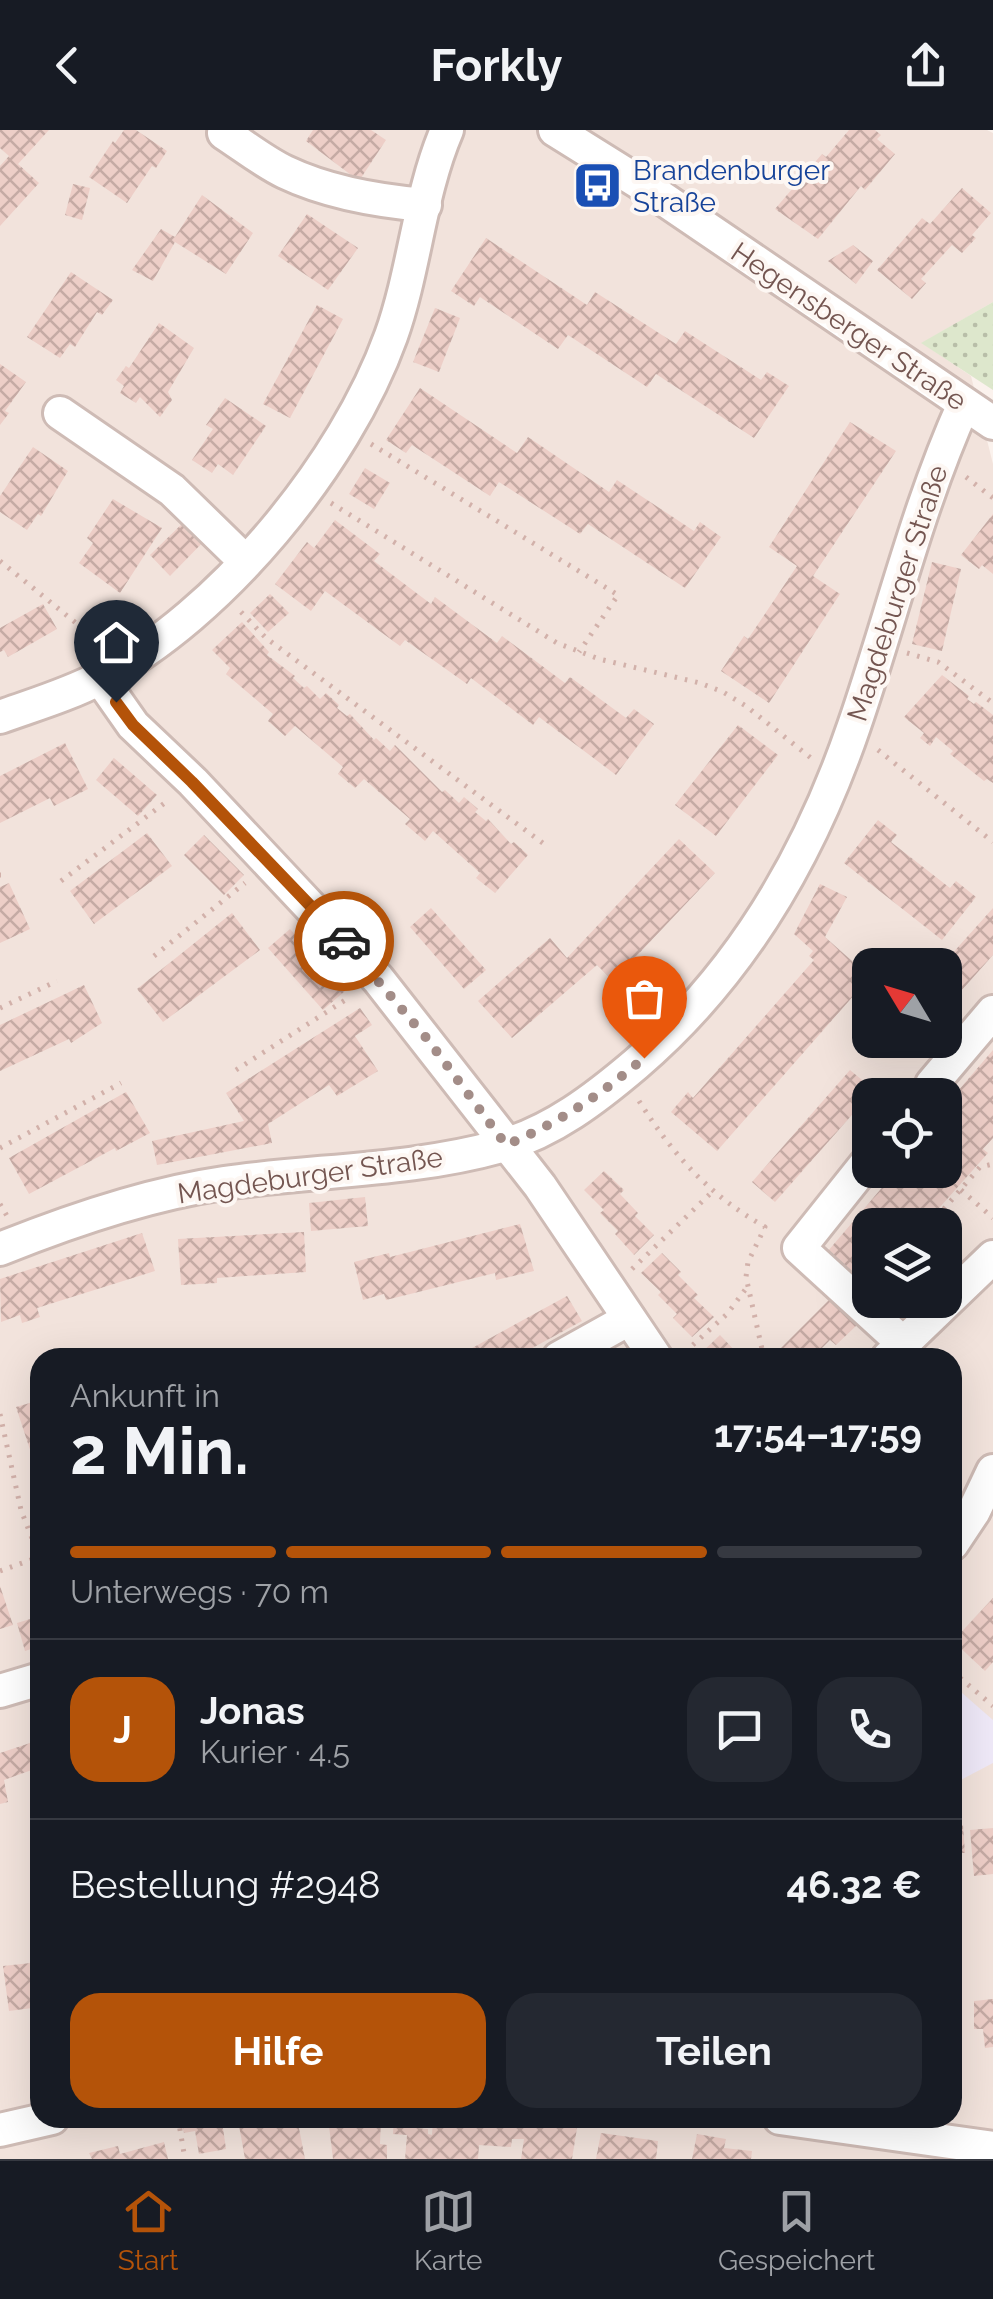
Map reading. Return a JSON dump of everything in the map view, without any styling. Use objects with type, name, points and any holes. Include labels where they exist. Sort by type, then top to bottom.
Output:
[{"type":"street","points":[[0,717],[100,678],[166,634],[246,562],[308,488],[347,429],[390,340],[408,286],[447,130]]},
{"type":"street","name":"Hegensberger Straße","points":[[555,130],[640,183],[993,423]]},
{"type":"street","points":[[224,133],[282,171],[315,185],[357,196],[426,205]]},
{"type":"street","name":"Magdeburger Straße","points":[[0,1249],[135,1203],[222,1184],[398,1164],[506,1145],[555,1124],[620,1078],[668,1037],[748,943],[778,894],[834,777],[853,730],[940,456],[964,404]]},
{"type":"street","points":[[60,413],[172,490],[246,562]]},
{"type":"street","points":[[100,678],[133,725],[270,862],[378,979],[540,1186],[649,1348]]},
{"type":"street","points":[[937,1078],[993,1012]]},
{"type":"street","points":[[852,1182],[799,1248],[893,1348]]},
{"type":"street","points":[[899,1348],[993,1258]]},
{"type":"street","points":[[577,1348],[629,1320]]},
{"type":"street","points":[[962,1529],[993,1471]]},
{"type":"street","points":[[0,1691],[30,1681]]},
{"type":"street","points":[[0,2130],[30,2123]]},
{"type":"street","points":[[851,2128],[993,2148]]},
{"type":"path","points":[[347,429],[618,595],[579,652]]},
{"type":"path","points":[[308,488],[557,643],[723,692],[834,777]]},
{"type":"path","points":[[0,561],[88,633]]},
{"type":"path","points":[[219,588],[266,638],[544,844]]},
{"type":"path","points":[[880,648],[938,662],[993,703]]},
{"type":"path","points":[[853,730],[993,842]]},
{"type":"path","points":[[61,881],[192,782]]},
{"type":"path","points":[[154,956],[270,862]]},
{"type":"path","points":[[236,1070],[378,979]]},
{"type":"path","points":[[0,1008],[57,981]]},
{"type":"path","points":[[620,1078],[670,1150],[713,1191],[765,1228],[748,1262],[748,1286],[762,1348]]},
{"type":"path","points":[[0,1148],[121,1084]]},
{"type":"path","points":[[945,1208],[980,1167],[993,1164]]},
{"type":"path","points":[[961,1190],[993,1218]]},
{"type":"path","points":[[609,1288],[713,1191]]},
{"type":"path","points":[[689,1348],[727,1314],[748,1286]]},
{"type":"path","points":[[0,1414],[14,1483],[30,1529]]},
{"type":"path","points":[[0,1571],[30,1561]]},
{"type":"path","points":[[962,1680],[993,1706]]},
{"type":"path","points":[[180,2128],[186,2159]]},
{"type":"shaded area","points":[[0,130],[987,130],[993,133],[993,302],[922,343],[971,376],[993,464],[993,2159],[0,2159]]},
{"type":"shaded area","points":[[962,1693],[993,1720],[993,1763],[962,1779]]},
{"type":"green space","points":[[993,302],[993,390],[921,343]]},
{"type":"building","points":[[0,130],[49,130],[18,164],[39,183],[0,226],[0,166],[9,156],[0,148]]},
{"type":"building","points":[[124,130],[136,130],[167,151],[127,203],[89,177]]},
{"type":"building","points":[[313,130],[371,130],[386,140],[359,181],[306,141]]},
{"type":"building","points":[[849,130],[875,130],[881,135],[877,139],[895,154],[865,190],[861,186],[818,239],[775,209],[822,154],[826,157]]},
{"type":"building","points":[[73,184],[90,188],[82,220],[65,215]]},
{"type":"building","points":[[962,188],[991,213],[962,253],[952,245],[921,279],[926,283],[912,299],[877,270],[922,218],[930,224]]},
{"type":"building","points":[[202,195],[253,233],[226,274],[175,242],[153,281],[132,270],[161,229],[175,237]]},
{"type":"building","points":[[307,214],[358,248],[328,290],[278,256]]},
{"type":"building","points":[[486,238],[587,305],[595,292],[676,344],[685,331],[761,380],[767,372],[789,386],[754,438],[656,374],[647,387],[568,335],[558,349],[480,297],[474,306],[451,291]]},
{"type":"building","points":[[853,245],[873,261],[856,284],[828,261]]},
{"type":"building","points":[[71,272],[113,300],[102,315],[97,312],[75,347],[70,344],[60,358],[27,337]]},
{"type":"building","points":[[317,305],[343,319],[290,418],[263,404]]},
{"type":"building","points":[[435,308],[460,318],[439,372],[413,362]]},
{"type":"building","points":[[159,323],[194,348],[168,392],[172,400],[160,417],[140,397],[136,403],[120,393],[124,386],[116,380],[126,366],[129,368]]},
{"type":"building","points":[[0,364],[26,382],[0,425]]},
{"type":"building","points":[[420,388],[517,453],[528,437],[609,492],[617,480],[694,531],[700,522],[721,537],[685,588],[588,524],[580,534],[499,482],[490,496],[412,445],[406,453],[386,440]]},
{"type":"building","points":[[225,398],[266,426],[233,475],[218,464],[212,473],[192,460],[213,429],[206,425]]},
{"type":"building","points":[[850,422],[896,451],[813,576],[840,594],[769,703],[721,671],[744,636],[748,639],[797,566],[769,547]]},
{"type":"building","points":[[33,447],[68,471],[41,516],[38,514],[27,530],[0,512],[0,496]]},
{"type":"building","points":[[365,468],[390,483],[374,509],[349,494]]},
{"type":"building","points":[[113,499],[162,528],[120,593],[79,563],[93,543],[87,538]]},
{"type":"building","points":[[993,514],[993,574],[961,555]]},
{"type":"building","points":[[189,517],[209,536],[170,576],[150,555]]},
{"type":"building","points":[[335,520],[380,554],[374,561],[431,604],[435,597],[497,643],[502,636],[565,683],[570,677],[626,718],[634,709],[654,724],[616,775],[539,717],[533,725],[471,678],[467,684],[405,640],[400,646],[325,591],[311,611],[275,584],[307,542],[314,548]]},
{"type":"building","points":[[932,562],[961,569],[942,651],[912,644]]},
{"type":"building","points":[[270,594],[289,613],[268,632],[250,613]]},
{"type":"building","points":[[43,604],[57,629],[8,657],[4,650],[0,652],[0,628]]},
{"type":"building","points":[[242,622],[269,652],[267,655],[304,688],[307,686],[320,699],[326,693],[339,705],[337,708],[347,716],[350,714],[374,740],[390,751],[395,745],[442,792],[445,790],[459,803],[464,797],[478,809],[475,812],[528,855],[495,893],[476,878],[480,873],[433,831],[425,841],[405,824],[410,819],[364,779],[355,788],[338,774],[343,767],[295,726],[285,736],[268,721],[273,714],[226,674],[230,668],[212,650]]},
{"type":"building","points":[[942,675],[969,696],[967,699],[993,715],[993,783],[984,781],[950,754],[953,751],[936,737],[930,746],[920,738],[924,733],[904,717]]},
{"type":"building","points":[[738,725],[778,755],[716,836],[675,805]]},
{"type":"building","points":[[65,743],[88,789],[54,806],[50,798],[0,823],[0,776]]},
{"type":"building","points":[[114,758],[157,795],[138,816],[96,780]]},
{"type":"building","points":[[878,820],[897,835],[891,842],[950,888],[956,881],[976,897],[942,940],[844,863]]},
{"type":"building","points":[[147,833],[172,866],[94,924],[70,891]]},
{"type":"building","points":[[204,835],[244,875],[224,895],[184,855]]},
{"type":"building","points":[[679,839],[715,873],[613,981],[597,965],[512,1038],[478,1001],[550,938],[567,958]]},
{"type":"building","points":[[9,883],[30,929],[0,943],[0,887]]},
{"type":"building","points":[[820,884],[847,897],[825,937],[852,961],[852,997],[717,1151],[671,1112],[688,1092],[693,1098],[814,960],[809,956],[813,951],[794,934]]},
{"type":"building","points":[[431,908],[486,970],[464,989],[410,927]]},
{"type":"building","points":[[993,908],[993,955],[962,990],[962,948],[957,948]]},
{"type":"building","points":[[232,913],[260,950],[163,1022],[137,989]]},
{"type":"building","points":[[290,929],[345,991],[323,1010],[268,948]]},
{"type":"building","points":[[84,985],[102,1023],[71,1043],[69,1039],[0,1071],[0,1025]]},
{"type":"building","points":[[360,1008],[372,1025],[355,1036],[378,1071],[337,1096],[329,1085],[268,1124],[272,1143],[157,1165],[152,1141],[244,1121],[226,1093]]},
{"type":"building","points":[[993,1050],[993,1138],[983,1149],[988,1153],[962,1182],[962,1086]]},
{"type":"building","points":[[850,1070],[860,1078],[852,1078],[852,1115],[775,1202],[752,1182]]},
{"type":"building","points":[[126,1092],[150,1133],[29,1194],[9,1158]]},
{"type":"building","points":[[604,1171],[624,1190],[620,1194],[654,1235],[634,1255],[600,1213],[604,1210],[584,1190]]},
{"type":"building","points":[[882,1188],[957,1188],[939,1208],[865,1208]]},
{"type":"building","points":[[365,1197],[368,1226],[311,1231],[309,1203]]},
{"type":"building","points":[[852,1223],[852,1284],[822,1258]]},
{"type":"building","points":[[520,1224],[534,1271],[496,1280],[495,1273],[386,1300],[384,1294],[363,1300],[354,1262],[389,1253],[390,1257]]},
{"type":"building","points":[[304,1232],[306,1272],[217,1278],[217,1283],[181,1285],[178,1239]]},
{"type":"building","points":[[142,1233],[155,1271],[37,1308],[40,1317],[22,1323],[20,1315],[1,1322],[0,1279]]},
{"type":"building","points":[[662,1253],[698,1295],[694,1298],[714,1317],[692,1337],[673,1318],[677,1314],[658,1295],[661,1292],[641,1273]]},
{"type":"building","points":[[567,1296],[582,1321],[532,1348],[472,1348]]},
{"type":"building","points":[[830,1299],[857,1325],[836,1345],[830,1340],[822,1348],[781,1348]]},
{"type":"building","points":[[720,1335],[732,1348],[706,1348]]},
{"type":"building","points":[[30,1403],[30,1450],[16,1407]]},
{"type":"building","points":[[0,1586],[13,1625],[0,1629]]},
{"type":"building","points":[[993,1598],[993,1662],[985,1671],[962,1649],[962,1631]]},
{"type":"building","points":[[30,1619],[30,1649],[25,1651],[17,1623]]},
{"type":"building","points":[[30,1743],[30,1771],[4,1780],[8,1802],[0,1804],[0,1753]]},
{"type":"building","points":[[993,1828],[993,1874],[974,1876],[970,1830]]},
{"type":"building","points":[[30,1963],[30,2008],[9,2011],[3,1966]]},
{"type":"building","points":[[993,1999],[993,2047],[985,2048],[983,2029],[974,2029],[974,2001]]},
{"type":"building","points":[[183,2128],[223,2128],[226,2149],[199,2154],[195,2131],[184,2133]]},
{"type":"building","points":[[239,2128],[299,2128],[305,2159],[245,2159]]},
{"type":"building","points":[[329,2128],[381,2128],[380,2144],[387,2145],[387,2159],[333,2159]]},
{"type":"building","points":[[393,2128],[428,2129],[432,2135],[432,2128],[577,2128],[572,2159],[521,2159],[524,2139],[512,2139],[511,2147],[479,2145],[478,2159],[405,2159],[407,2135],[393,2134]]},
{"type":"building","points":[[601,2133],[658,2141],[656,2159],[596,2159]]},
{"type":"building","points":[[697,2134],[726,2139],[724,2148],[752,2151],[751,2159],[692,2159]]},
{"type":"building","points":[[164,2142],[168,2159],[92,2159],[89,2153],[118,2146],[120,2154]]},
{"type":"way so far","points":[[344,941],[428,1040],[506,1145],[555,1124],[644,1058]]},
{"type":"place","name":"Brandenburger Straße","points":[[598,186]]},
{"type":"route","points":[[116,702],[133,725],[344,941]]}]
